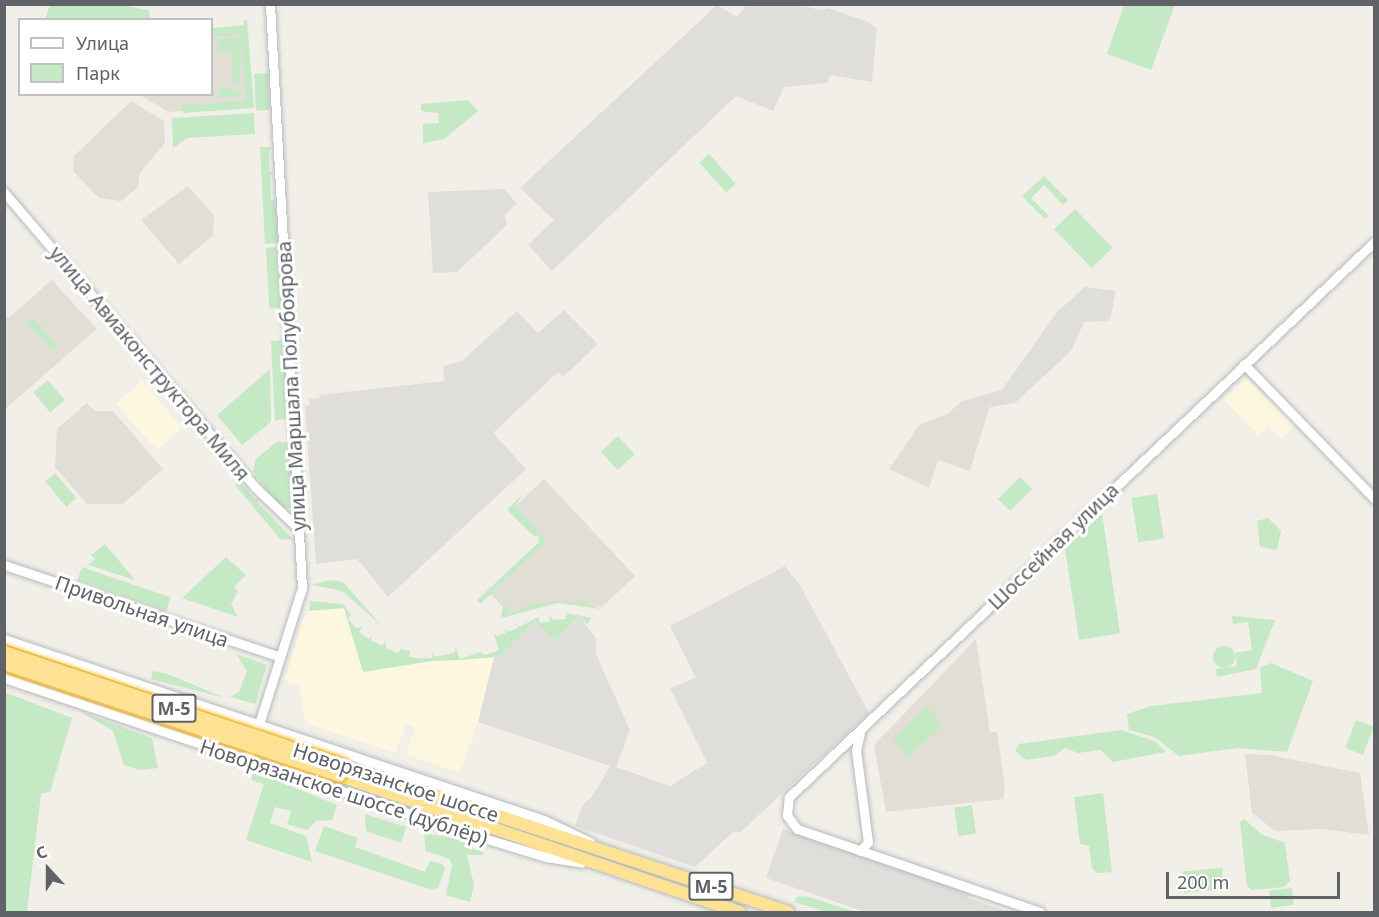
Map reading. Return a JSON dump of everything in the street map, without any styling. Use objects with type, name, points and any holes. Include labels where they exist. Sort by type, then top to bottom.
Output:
[{"type":"highway","name":"Новорязанское шоссе","points":[[4,652],[739,912]]},
{"type":"highway","name":"Новорязанское шоссе","points":[[4,664],[608,851],[788,912]]},
{"type":"street","name":"улица Маршала Полубоярова","points":[[248,759],[301,593],[300,530],[270,4]]},
{"type":"street","name":"улица Авиаконструктора Миля","points":[[4,192],[255,487],[300,530]]},
{"type":"street","name":"Шоссейная улица","points":[[1040,912],[797,829],[787,815],[789,797],[1374,242]]},
{"type":"street","points":[[1244,363],[1374,498]]},
{"type":"street","name":"Привольная улица","points":[[4,565],[280,657]]},
{"type":"street","name":"Новорязанское шоссе (дублёр)","points":[[4,639],[544,820],[608,851]]},
{"type":"street","name":"Новорязанское шоссе (дублёр)","points":[[9,679],[34,668],[35,656],[26,646]]},
{"type":"street","points":[[49,693],[42,670],[48,660],[62,657]]},
{"type":"street","name":"Новорязанское шоссе (дублёр)","points":[[9,679],[536,854],[608,867]]},
{"type":"street","points":[[861,729],[856,743],[857,762],[868,842],[875,856]]},
{"type":"street","points":[[832,755],[843,753],[857,762]]},
{"type":"street","points":[[860,851],[868,842]]},
{"type":"shaded area","points":[[717,5],[737,17],[746,5],[800,5],[820,10],[828,8],[868,22],[877,28],[872,82],[830,75],[827,83],[784,87],[773,111],[736,96],[552,271],[528,245],[554,220],[520,188]]},
{"type":"shaded area","points":[[242,31],[247,107],[168,112],[142,96],[213,96],[213,33]]},
{"type":"shaded area","points":[[131,101],[164,121],[165,143],[140,173],[138,187],[121,201],[99,198],[73,171],[74,156]]},
{"type":"shaded area","points":[[188,186],[214,216],[213,236],[179,264],[141,220]]},
{"type":"shaded area","points":[[504,189],[517,204],[505,214],[507,225],[457,272],[433,273],[428,192]]},
{"type":"shaded area","points":[[52,280],[97,329],[5,409],[4,315],[8,318]]},
{"type":"shaded area","points":[[1085,287],[1116,291],[1110,321],[1084,322],[1071,351],[1015,403],[990,407],[987,415],[961,408],[946,415],[962,401],[1002,390],[1057,312]]},
{"type":"shaded area","points":[[564,310],[598,344],[563,377],[558,372],[493,433],[526,469],[388,597],[357,559],[316,564],[305,406],[310,405],[309,399],[320,398],[319,395],[444,381],[443,366],[462,361],[517,311],[538,333]]},
{"type":"shaded area","points":[[139,376],[182,428],[157,450],[116,404],[140,382]]},
{"type":"shaded area","points":[[1247,378],[1295,425],[1281,438],[1268,425],[1258,435],[1224,400]]},
{"type":"shaded area","points":[[87,403],[95,411],[113,411],[163,469],[123,504],[87,504],[55,467],[57,429]]},
{"type":"shaded area","points":[[961,408],[987,415],[970,471],[938,460],[929,488],[889,469],[919,425]]},
{"type":"shaded area","points":[[544,479],[635,576],[602,607],[558,601],[511,612],[492,592],[547,541],[515,506]]},
{"type":"shaded area","points":[[785,566],[801,587],[869,713],[746,827],[739,833],[734,831],[695,867],[575,826],[582,806],[594,794],[610,766],[478,722],[494,657],[505,652],[535,621],[555,641],[579,616],[596,638],[596,654],[630,730],[616,767],[670,786],[707,763],[670,688],[696,678],[670,626]]},
{"type":"shaded area","points":[[344,608],[363,672],[432,661],[494,657],[478,722],[460,773],[406,755],[415,727],[411,725],[406,724],[395,753],[306,723],[298,683],[289,684],[285,679],[303,620],[309,611]]},
{"type":"shaded area","points":[[976,639],[990,732],[997,732],[1005,789],[1003,799],[886,812],[874,745]]},
{"type":"shaded area","points":[[1245,754],[1270,755],[1360,773],[1369,835],[1322,829],[1275,831],[1252,813]]},
{"type":"shaded area","points":[[783,829],[970,893],[968,898],[1009,912],[865,912],[766,878]]},
{"type":"green space","points":[[114,4],[149,10],[150,18],[45,18],[50,5]]},
{"type":"green space","points":[[1124,5],[1175,5],[1151,70],[1107,54]]},
{"type":"green space","points":[[244,20],[247,20],[254,108],[183,113],[182,105],[246,101],[240,35],[213,37],[213,28],[244,25]]},
{"type":"green space","points":[[239,38],[241,96],[219,97],[219,87],[239,91],[239,83],[233,83],[232,52],[218,53],[217,39]]},
{"type":"green space","points":[[268,73],[270,110],[256,111],[254,74]]},
{"type":"green space","points":[[468,100],[478,111],[444,139],[423,143],[423,124],[439,123],[438,113],[421,111],[421,104]]},
{"type":"green space","points":[[254,113],[255,134],[187,138],[173,148],[172,118]]},
{"type":"green space","points":[[260,147],[272,147],[269,151],[270,172],[274,173],[270,175],[271,200],[275,199],[278,243],[265,244]]},
{"type":"green space","points":[[709,154],[736,184],[726,192],[699,163]]},
{"type":"green space","points":[[1044,176],[1068,200],[1063,205],[1044,185],[1031,198],[1049,216],[1045,219],[1022,196]]},
{"type":"green space","points":[[1075,209],[1113,248],[1092,268],[1054,229]]},
{"type":"green space","points":[[279,247],[282,308],[269,309],[266,248]]},
{"type":"green space","points":[[31,316],[58,345],[54,351],[26,324]]},
{"type":"green space","points":[[284,340],[289,413],[288,418],[275,421],[271,341]]},
{"type":"green space","points":[[270,369],[271,422],[242,445],[217,415]]},
{"type":"green space","points":[[48,380],[65,400],[50,412],[33,392]]},
{"type":"green space","points":[[618,436],[635,455],[618,470],[601,451]]},
{"type":"green space","points":[[278,441],[290,444],[294,507],[290,508],[278,506],[253,471],[256,459]]},
{"type":"green space","points":[[55,473],[76,498],[66,507],[45,481]]},
{"type":"green space","points":[[1020,477],[1032,489],[1010,511],[998,499]]},
{"type":"green space","points":[[241,478],[241,483],[256,500],[258,496],[258,503],[293,539],[281,540],[235,485]]},
{"type":"green space","points":[[523,494],[515,506],[547,541],[492,592],[511,612],[539,603],[558,601],[584,602],[601,609],[558,603],[501,618],[503,606],[491,594],[480,604],[477,600],[539,542],[538,535],[535,537],[507,510]]},
{"type":"green space","points":[[1157,494],[1164,538],[1138,543],[1131,498]]},
{"type":"green space","points":[[1102,514],[1120,633],[1079,640],[1065,549]]},
{"type":"green space","points":[[1268,518],[1281,531],[1277,550],[1260,547],[1257,521]]},
{"type":"green space","points":[[105,544],[135,580],[88,565],[95,559],[91,555]]},
{"type":"green space","points":[[226,557],[246,575],[234,587],[238,591],[231,604],[238,617],[182,598]]},
{"type":"green space","points":[[82,567],[171,598],[166,612],[77,581]]},
{"type":"green space","points":[[330,580],[343,582],[382,626],[342,591],[312,585]]},
{"type":"green space","points":[[310,601],[343,604],[351,615],[348,619],[356,628],[362,627],[359,632],[369,639],[372,635],[371,640],[382,646],[385,641],[386,648],[398,653],[401,649],[410,651],[409,657],[418,658],[432,658],[433,651],[434,657],[449,654],[455,652],[455,646],[460,659],[480,652],[485,655],[499,650],[493,632],[496,636],[506,633],[504,628],[508,632],[518,628],[516,624],[520,627],[538,617],[540,623],[550,621],[549,614],[553,620],[566,619],[566,613],[592,618],[587,624],[579,616],[555,641],[535,621],[505,652],[494,657],[432,661],[363,672],[344,608],[309,611]]},
{"type":"green space","points":[[1232,616],[1275,620],[1256,669],[1217,677],[1216,669],[1237,666],[1235,653],[1252,650],[1248,622],[1233,624]]},
{"type":"green space","points":[[1224,646],[1232,649],[1235,657],[1232,665],[1224,668],[1216,665],[1213,657],[1216,649]]},
{"type":"green space","points":[[236,654],[267,665],[255,704],[230,697],[239,692],[247,671]]},
{"type":"green space","points":[[1271,663],[1313,681],[1287,752],[1238,748],[1179,756],[1154,737],[1129,730],[1127,714],[1151,706],[1262,693],[1260,668]]},
{"type":"green space","points":[[153,671],[168,674],[225,698],[151,679]]},
{"type":"green space","points":[[4,692],[72,718],[50,792],[41,794],[27,912],[5,912]]},
{"type":"green space","points":[[927,706],[943,726],[906,758],[893,739]]},
{"type":"green space","points":[[81,712],[152,738],[158,768],[140,770],[124,765],[113,731]]},
{"type":"green space","points":[[1356,720],[1374,727],[1363,755],[1345,748]]},
{"type":"green space","points":[[1121,730],[1155,741],[1166,752],[1113,762],[1101,750],[1078,753],[1065,748],[1054,756],[1026,760],[1015,751],[1019,744]]},
{"type":"green space","points":[[254,771],[337,805],[332,820],[316,821],[307,830],[287,824],[291,811],[275,807],[270,823],[306,836],[312,862],[246,840],[264,784],[251,780]]},
{"type":"green space","points":[[1103,793],[1112,872],[1096,873],[1092,868],[1089,846],[1080,844],[1074,797]]},
{"type":"green space","points":[[972,805],[976,834],[958,836],[954,808]]},
{"type":"green space","points":[[365,814],[406,827],[401,843],[366,831]]},
{"type":"green space","points":[[1244,819],[1261,834],[1285,843],[1290,881],[1284,887],[1252,890],[1247,886],[1240,822]]},
{"type":"green space","points":[[324,826],[358,838],[355,847],[425,872],[430,861],[442,864],[445,869],[438,888],[432,890],[315,851]]},
{"type":"green space","points":[[424,833],[456,839],[482,851],[484,855],[467,855],[474,885],[470,902],[446,895],[452,865],[449,859],[426,851]]},
{"type":"green space","points":[[1222,868],[1224,889],[1184,892],[1182,871]]},
{"type":"green space","points":[[1292,888],[1294,905],[1271,908],[1269,891]]},
{"type":"green space","points":[[804,896],[855,912],[826,912],[795,902],[797,897]]}]
